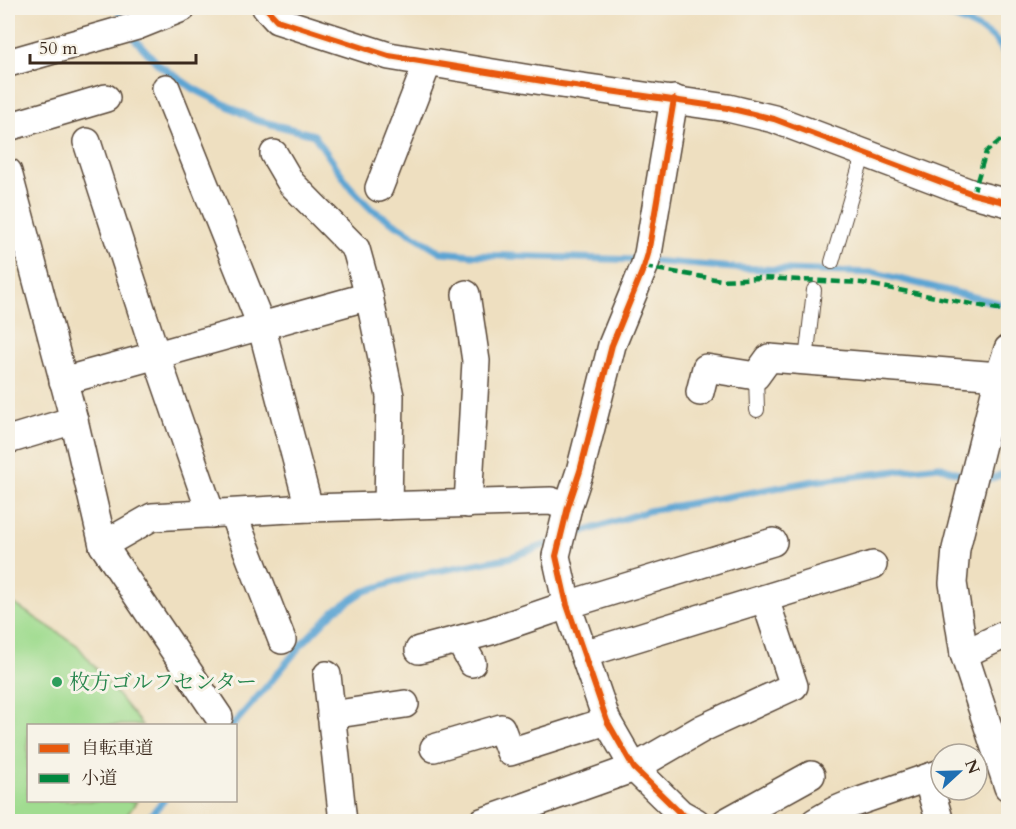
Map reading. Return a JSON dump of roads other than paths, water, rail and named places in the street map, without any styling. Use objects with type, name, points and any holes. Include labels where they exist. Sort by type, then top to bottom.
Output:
[{"type":"street","points":[[8,63],[137,26],[182,8]]},
{"type":"street","points":[[266,8],[277,20],[389,56],[561,84],[674,99],[774,119],[973,194],[1008,203]]},
{"type":"street","points":[[379,189],[428,62]]},
{"type":"street","points":[[166,88],[261,325],[309,508]]},
{"type":"street","points":[[8,127],[106,98]]},
{"type":"street","points":[[674,99],[648,254],[612,345],[556,556],[567,605],[607,721],[634,768],[680,813],[696,822]]},
{"type":"street","points":[[87,142],[156,355],[222,514],[282,640]]},
{"type":"street","points":[[274,154],[291,183],[356,249],[369,296],[390,396],[388,506]]},
{"type":"street","points":[[9,184],[74,420],[103,545],[219,717]]},
{"type":"street","points":[[466,294],[477,361],[468,504]]},
{"type":"street","points":[[63,381],[369,296]]},
{"type":"street","points":[[1008,349],[999,376],[956,549],[953,584],[964,654],[994,752],[1008,787]]},
{"type":"street","points":[[700,392],[706,368],[756,376],[769,358],[999,376]]},
{"type":"street","points":[[8,440],[74,420]]},
{"type":"street","points":[[103,545],[152,518],[309,508],[550,501],[563,527]]},
{"type":"street","points":[[419,650],[466,651],[491,632],[567,605],[773,542]]},
{"type":"street","points":[[584,654],[873,565]]},
{"type":"street","points":[[482,822],[539,813],[634,768],[703,728],[794,686],[765,599]]},
{"type":"street","points":[[964,654],[1008,633]]},
{"type":"street","points":[[327,675],[343,822]]},
{"type":"street","points":[[331,716],[405,704]]},
{"type":"street","points":[[434,748],[501,728],[510,752],[607,721]]},
{"type":"street","points":[[726,822],[811,775]]},
{"type":"street","points":[[815,822],[834,810],[850,813],[929,777]]},
{"type":"street","points":[[937,802],[940,822]]},
{"type":"lane","points":[[832,262],[864,152]]},
{"type":"lane","points":[[806,361],[814,290]]},
{"type":"lane","points":[[756,376],[757,410]]},
{"type":"waterway","points":[[117,8],[123,18]]},
{"type":"waterway","points":[[932,8],[978,28],[993,38],[1001,48],[1008,64]]},
{"type":"waterway","points":[[132,36],[159,65],[194,89],[256,120],[314,135],[351,188],[371,209],[441,252],[640,260]]},
{"type":"waterway","points":[[651,261],[734,268],[875,273],[998,303]]},
{"type":"waterway","points":[[567,537],[648,511],[814,481],[939,466],[969,477]]},
{"type":"waterway","points":[[980,481],[1008,472]]},
{"type":"waterway","points":[[234,724],[302,644],[334,611],[363,592],[416,575],[508,558],[551,543]]},
{"type":"waterway","points":[[145,822],[162,802]]},
{"type":"place","name":"枚方ゴルフセンター","points":[[57,682]]}]
